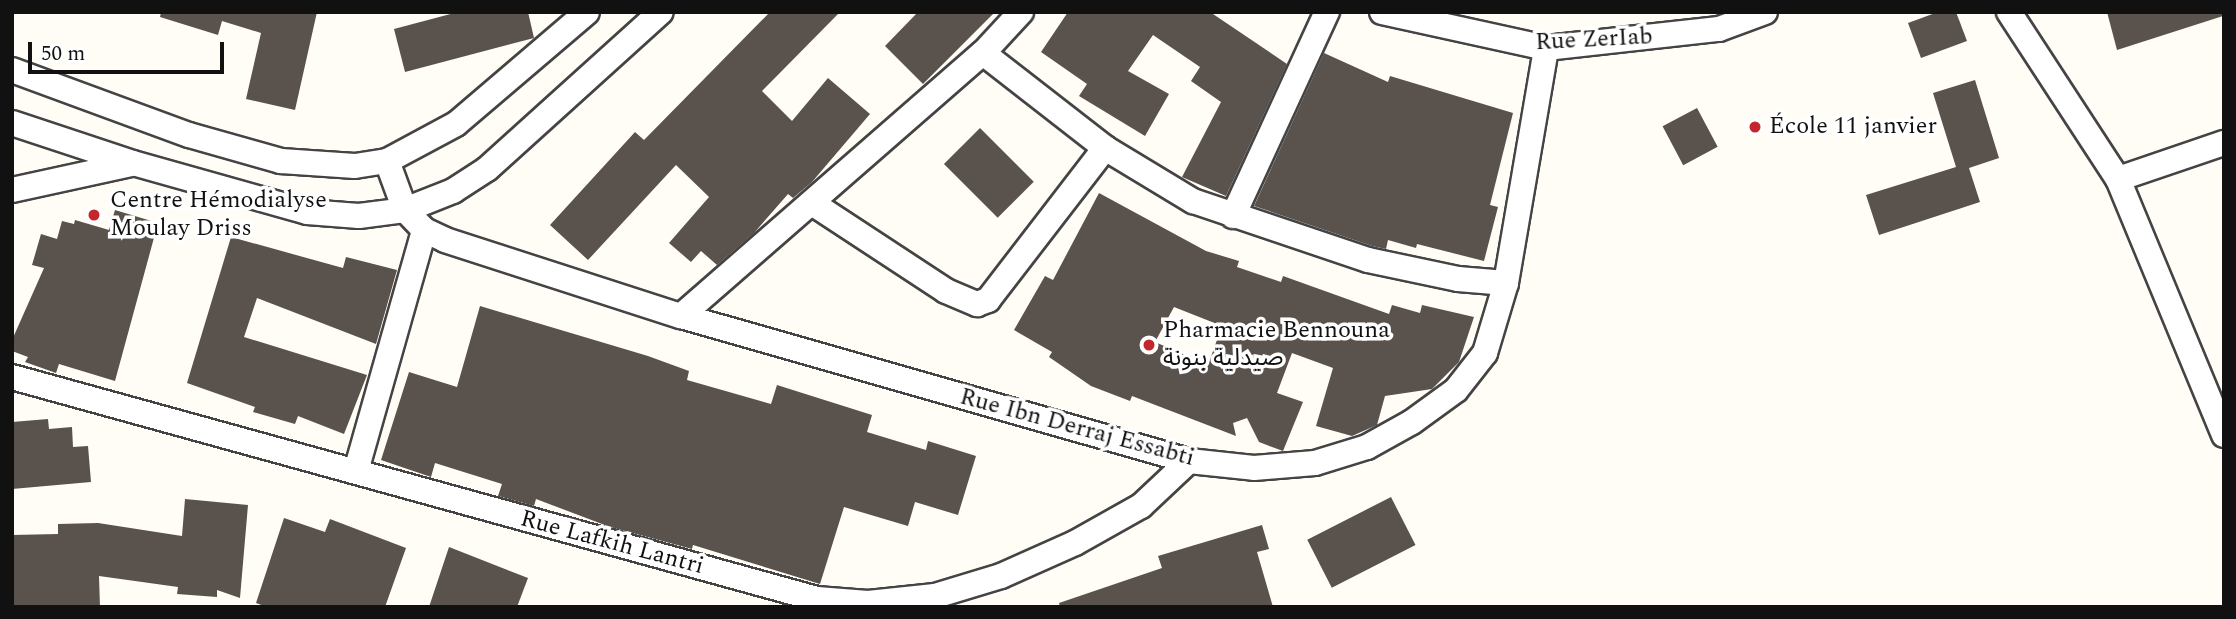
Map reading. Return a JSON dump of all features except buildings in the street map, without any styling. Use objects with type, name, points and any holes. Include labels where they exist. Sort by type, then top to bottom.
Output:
[{"type":"street","points":[[12,70],[189,135],[281,161],[319,167],[387,161],[456,124],[587,12]]},
{"type":"street","points":[[12,122],[132,163],[319,214],[359,216],[405,210],[453,191],[518,144],[661,12]]},
{"type":"street","points":[[681,316],[983,53],[1021,12]]},
{"type":"street","points":[[1233,216],[1326,12]]},
{"type":"street","name":"Rue ZerIab","points":[[1382,12],[1546,48],[1719,29],[1765,12]]},
{"type":"street","points":[[2009,12],[2118,179],[2224,435]]},
{"type":"street","name":"Rue Ibn Derraj Essabti","points":[[387,161],[405,210],[424,230],[681,316],[1189,461],[1254,468],[1315,463],[1367,447],[1401,429],[1456,390],[1485,352],[1506,283],[1546,48]]},
{"type":"street","points":[[983,53],[1105,148],[1193,201],[1368,260],[1458,279],[1506,283]]},
{"type":"street","points":[[2118,179],[2224,143]]},
{"type":"street","points":[[812,203],[946,291],[977,304],[988,300],[1105,148]]},
{"type":"street","points":[[12,190],[132,163]]},
{"type":"street","points":[[356,471],[424,230]]},
{"type":"street","name":"Rue Lafkih Lantri","points":[[12,377],[817,599],[868,604],[935,596],[1014,571],[1076,543],[1141,506],[1189,461]]},
{"type":"place","name":"École 11 janvier","points":[[1755,127]]},
{"type":"place","name":"Centre Hémodialyse Moulay Driss","points":[[94,215]]},
{"type":"place","name":"Pharmacie Bennouna صيدلية بنونة","points":[[1149,345]]}]
